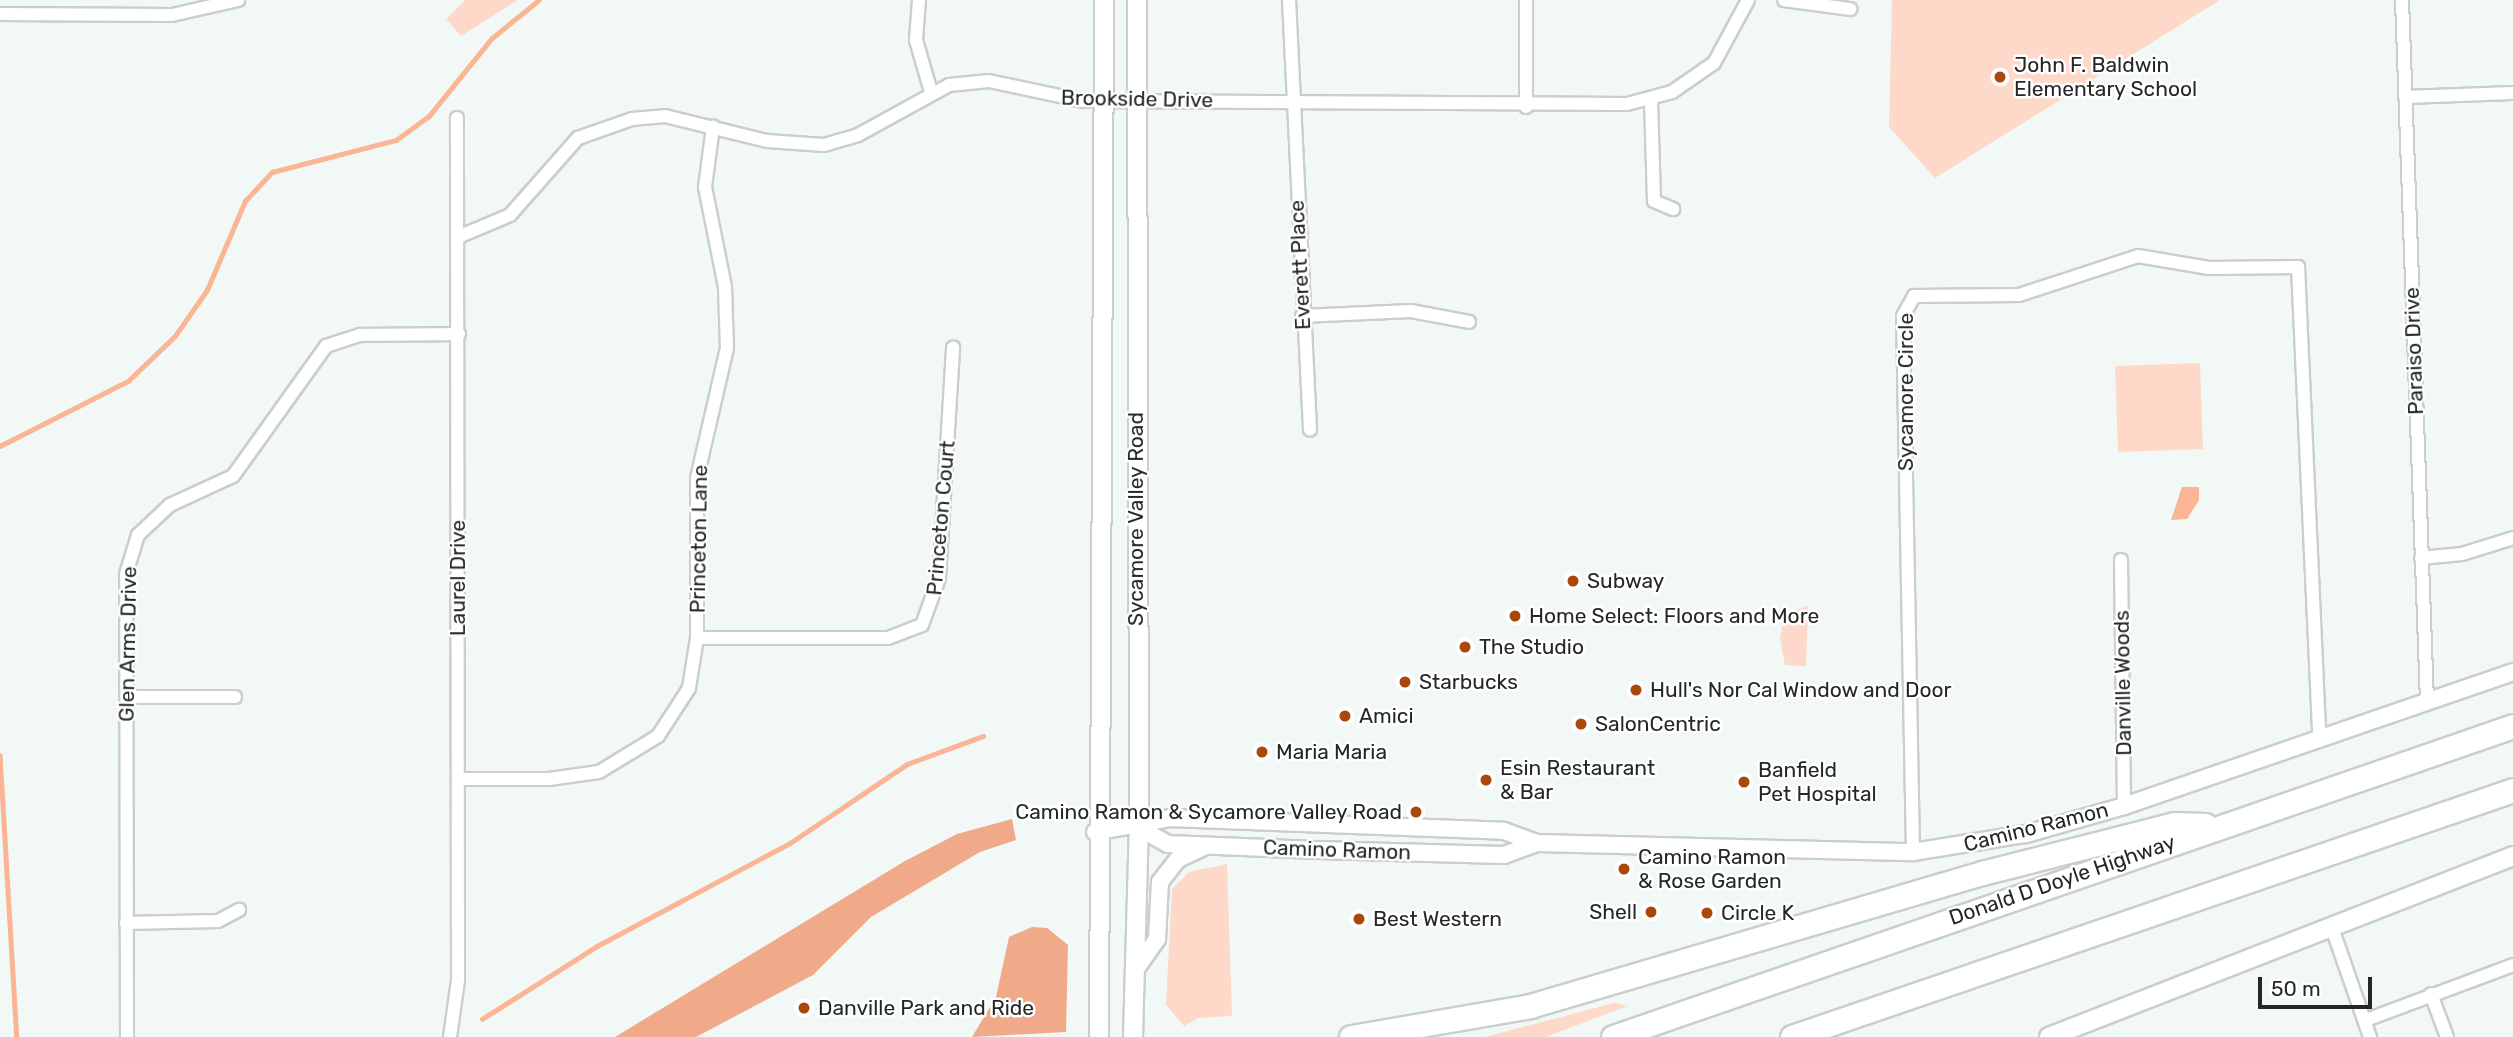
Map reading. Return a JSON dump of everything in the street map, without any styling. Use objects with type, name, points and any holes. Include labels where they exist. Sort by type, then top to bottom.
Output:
[{"type":"highway","name":"Donald D Doyle Highway","points":[[1613,1037],[2217,826],[2513,726]]},
{"type":"highway","points":[[1792,1037],[1914,998],[2513,790]]},
{"type":"highway","points":[[1351,1037],[1530,1006],[2174,824],[2217,826]]},
{"type":"highway","points":[[1844,1037],[1914,998]]},
{"type":"main road","name":"Sycamore Valley Road","points":[[1099,1037],[1095,832],[1104,0]]},
{"type":"main road","name":"Sycamore Valley Road","points":[[1133,1037],[1139,828],[1137,0]]},
{"type":"main road","points":[[2049,1037],[2513,856]]},
{"type":"street","points":[[0,14],[172,15],[238,0]]},
{"type":"street","points":[[919,0],[916,40],[931,92]]},
{"type":"street","name":"Everett Place","points":[[1289,0],[1310,429]]},
{"type":"street","points":[[1526,107],[1527,0]]},
{"type":"street","name":"Brookside Drive","points":[[458,237],[510,215],[568,147],[593,130],[649,116],[713,127],[778,143],[824,145],[858,135],[931,92],[989,81],[1066,99],[1292,100],[1526,107],[1651,100],[1714,63],[1748,0]]},
{"type":"street","points":[[1784,0],[1850,9]]},
{"type":"street","name":"Paraiso Drive","points":[[2402,0],[2427,702]]},
{"type":"street","points":[[2405,97],[2513,93]]},
{"type":"street","points":[[1651,100],[1654,201],[1673,209]]},
{"type":"street","name":"Laurel Drive","points":[[450,1037],[458,1004],[457,118]]},
{"type":"street","name":"Princeton Lane","points":[[458,779],[576,777],[625,760],[658,736],[681,704],[697,638],[697,478],[727,348],[725,287],[705,187],[713,127]]},
{"type":"street","name":"Sycamore Circle","points":[[1913,852],[1903,316],[1914,296],[2018,295],[2138,256],[2209,268],[2298,267],[2319,738]]},
{"type":"street","points":[[1303,316],[1411,311],[1469,322]]},
{"type":"street","name":"Glen Arms Drive","points":[[127,1037],[126,574],[145,524],[170,505],[233,475],[326,346],[360,334],[459,334]]},
{"type":"street","name":"Princeton Court","points":[[697,638],[888,638],[922,625],[939,578],[953,347]]},
{"type":"street","points":[[2421,558],[2462,554],[2513,538]]},
{"type":"street","name":"Danville Woods","points":[[2121,560],[2124,806]]},
{"type":"street","name":"Camino Ramon","points":[[1095,832],[1139,828],[1170,818],[1504,831],[1537,843],[1913,852],[2026,834],[2124,806],[2513,672]]},
{"type":"street","points":[[127,697],[235,697]]},
{"type":"street","name":"Camino Ramon","points":[[1139,828],[1168,844],[1504,855],[1537,843]]},
{"type":"street","points":[[1136,969],[1157,939],[1160,882],[1178,859],[1208,845]]},
{"type":"street","points":[[126,923],[218,921],[239,910]]},
{"type":"street","points":[[2331,925],[2370,1037]]},
{"type":"street","points":[[2366,1020],[2513,965]]},
{"type":"street","points":[[2431,994],[2447,1037]]},
{"type":"shaded area","points":[[465,0],[518,0],[461,36],[446,19]]},
{"type":"shaded area","name":"John F. Baldwin Elementary School","points":[[1892,0],[2220,0],[1935,178],[1889,127]]},
{"type":"shaded area","points":[[2200,363],[2203,449],[2118,452],[2115,366]]},
{"type":"shaded area","points":[[2182,487],[2199,487],[2199,500],[2187,519],[2171,520]]},
{"type":"shaded area","points":[[1808,606],[1806,666],[1785,665],[1780,638],[1785,613]]},
{"type":"shaded area","points":[[1012,819],[1016,840],[980,852],[871,917],[813,975],[696,1037],[615,1037],[905,861],[957,834]]},
{"type":"shaded area","points":[[1227,864],[1232,1016],[1198,1018],[1184,1026],[1166,1005],[1172,889],[1189,872]]},
{"type":"shaded area","points":[[1032,927],[1047,928],[1068,945],[1066,1032],[972,1037],[996,997],[1009,937]]},
{"type":"shaded area","points":[[1614,1003],[1627,1006],[1546,1037],[1485,1037]]},
{"type":"waterway","points":[[0,446],[128,381],[175,336],[207,290],[245,201],[272,172],[396,140],[429,116],[492,38],[539,0]]},
{"type":"waterway","points":[[482,1019],[597,946],[790,843],[907,764],[983,736]]},
{"type":"waterway","points":[[0,755],[17,1037]]},
{"type":"place","name":"John F. Baldwin Elementary School","points":[[2000,77]]},
{"type":"place","name":"Subway","points":[[1573,581]]},
{"type":"place","name":"Home Select: Floors and More","points":[[1515,616]]},
{"type":"place","name":"The Studio","points":[[1465,647]]},
{"type":"place","name":"Starbucks","points":[[1405,682]]},
{"type":"place","name":"Hull's Nor Cal Window and Door","points":[[1636,690]]},
{"type":"place","name":"Amici","points":[[1345,716]]},
{"type":"place","name":"SalonCentric","points":[[1581,724]]},
{"type":"place","name":"Maria Maria","points":[[1262,752]]},
{"type":"place","name":"Esin Restaurant & Bar","points":[[1486,780]]},
{"type":"place","name":"Banfield Pet Hospital","points":[[1744,782]]},
{"type":"place","name":"Camino Ramon & Sycamore Valley Road","points":[[1416,812]]},
{"type":"place","name":"Camino Ramon & Rose Garden","points":[[1624,869]]},
{"type":"place","name":"Shell","points":[[1651,912]]},
{"type":"place","name":"Circle K","points":[[1707,913]]},
{"type":"place","name":"Best Western","points":[[1359,919]]},
{"type":"place","name":"Danville Park and Ride","points":[[804,1008]]}]
